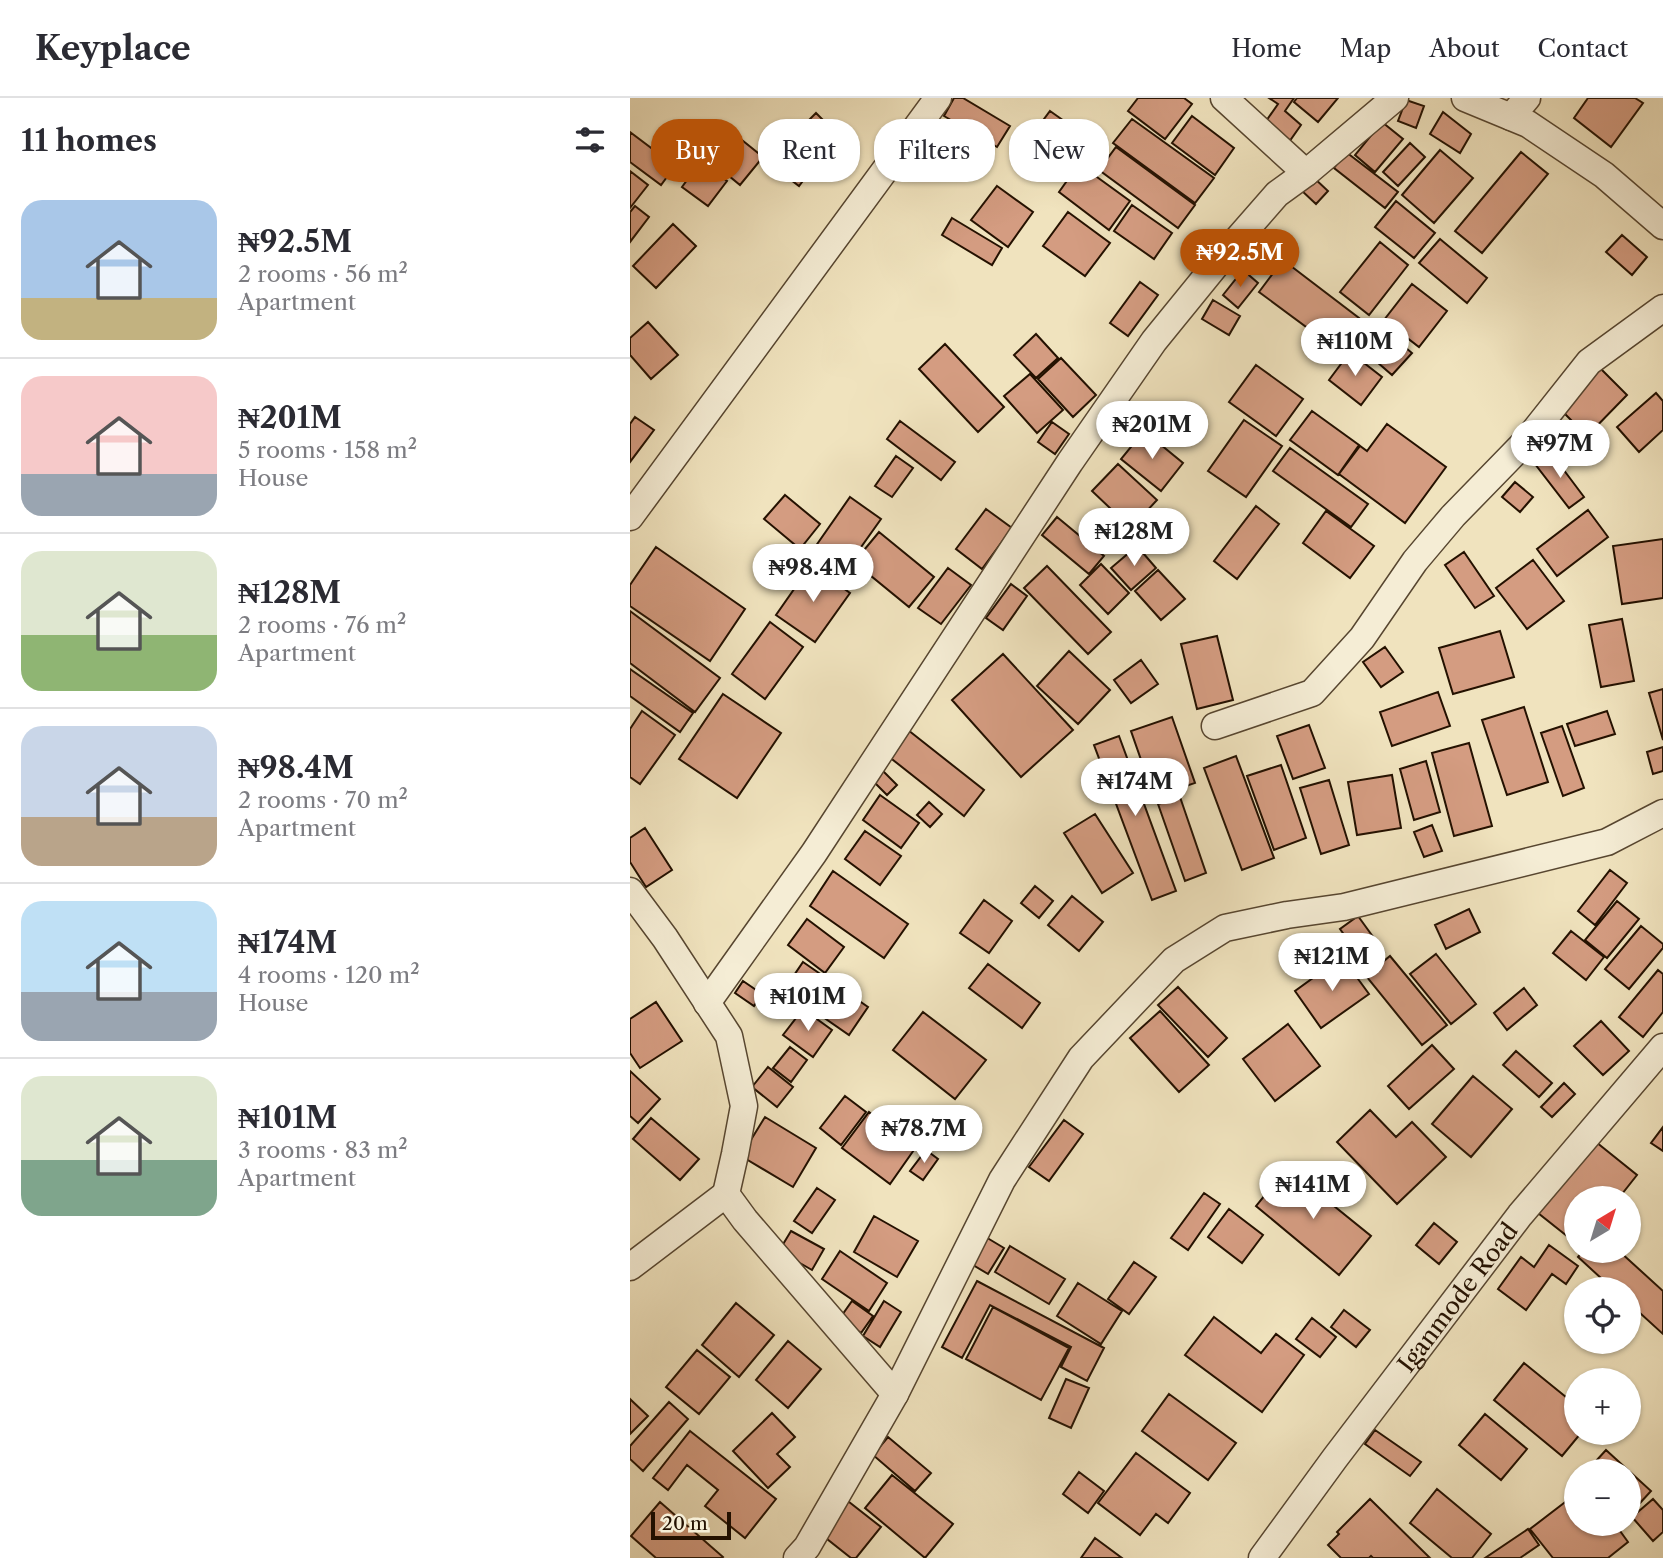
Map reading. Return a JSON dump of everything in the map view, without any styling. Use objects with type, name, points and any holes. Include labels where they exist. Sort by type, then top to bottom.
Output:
[{"type":"street","points":[[630,517],[938,98]]},
{"type":"street","points":[[1224,98],[1306,173]]},
{"type":"street","points":[[707,1003],[814,853],[1070,462],[1154,341],[1277,194],[1395,98]]},
{"type":"street","points":[[1465,98],[1519,107],[1528,124],[1604,175],[1663,226]]},
{"type":"street","points":[[1215,726],[1312,693],[1362,638],[1415,561],[1453,516],[1528,439],[1590,362],[1663,308]]},
{"type":"street","points":[[797,1558],[807,1547],[895,1394],[1002,1180],[1081,1058],[1174,960],[1225,928],[1344,907],[1607,842],[1663,813]]},
{"type":"street","points":[[630,891],[665,938],[729,1036],[744,1106],[726,1194],[630,1267]]},
{"type":"street","name":"Iganmode Road","points":[[1262,1558],[1520,1215],[1663,1047]]},
{"type":"street","points":[[726,1194],[745,1220],[895,1394]]},
{"type":"building","points":[[954,98],[963,98],[1009,128],[997,147],[995,119],[949,119],[944,116]]},
{"type":"building","points":[[1138,98],[1184,98],[1192,104],[1165,139],[1128,111]]},
{"type":"building","points":[[1269,98],[1294,98],[1285,111],[1301,125],[1289,142],[1264,124],[1278,104]]},
{"type":"building","points":[[1297,98],[1338,98],[1318,122],[1294,102]]},
{"type":"building","points":[[1588,98],[1635,98],[1643,103],[1611,147],[1574,118]]},
{"type":"building","points":[[1406,100],[1424,106],[1416,128],[1398,121]]},
{"type":"building","points":[[1050,111],[1061,119],[1044,119]]},
{"type":"building","points":[[1443,112],[1471,134],[1460,153],[1430,134]]},
{"type":"building","points":[[816,113],[822,119],[810,119]]},
{"type":"building","points":[[1192,116],[1234,148],[1215,175],[1172,143]]},
{"type":"building","points":[[1132,119],[1214,178],[1195,203],[1113,143]]},
{"type":"building","points":[[1382,122],[1403,139],[1375,172],[1355,155]]},
{"type":"building","points":[[630,132],[651,148],[651,178],[630,162]]},
{"type":"building","points":[[744,142],[758,153],[758,163],[744,180]]},
{"type":"building","points":[[1410,143],[1425,157],[1398,186],[1383,172]]},
{"type":"building","points":[[1116,147],[1195,205],[1178,228],[1109,177],[1109,156]]},
{"type":"building","points":[[1440,150],[1473,178],[1434,223],[1402,195]]},
{"type":"building","points":[[1346,152],[1398,192],[1385,208],[1334,168]]},
{"type":"building","points":[[1521,152],[1548,174],[1482,253],[1455,231]]},
{"type":"building","points":[[630,171],[648,185],[630,208]]},
{"type":"building","points":[[1313,177],[1328,191],[1316,204],[1301,190]]},
{"type":"building","points":[[686,182],[726,182],[708,206],[682,187]]},
{"type":"building","points":[[1066,182],[1104,182],[1130,201],[1109,230],[1059,192]]},
{"type":"building","points":[[997,186],[1033,212],[1008,247],[971,220]]},
{"type":"building","points":[[1396,201],[1435,233],[1414,258],[1375,227]]},
{"type":"building","points":[[1132,205],[1172,233],[1154,259],[1114,231]]},
{"type":"building","points":[[635,206],[649,217],[630,242],[630,212]]},
{"type":"building","points":[[1068,212],[1110,243],[1085,276],[1043,246]]},
{"type":"building","points":[[952,218],[1002,248],[992,265],[942,235]]},
{"type":"building","points":[[673,224],[696,246],[656,288],[633,266]]},
{"type":"building","points":[[1622,235],[1647,257],[1632,275],[1606,252]]},
{"type":"building","points":[[1440,239],[1487,278],[1467,303],[1419,263]]},
{"type":"building","points":[[1380,242],[1408,265],[1369,315],[1340,292]]},
{"type":"building","points":[[1283,260],[1359,318],[1336,349],[1259,292]]},
{"type":"building","points":[[1243,270],[1258,283],[1238,308],[1223,295]]},
{"type":"building","points":[[1140,282],[1158,295],[1128,336],[1110,323]]},
{"type":"building","points":[[1412,284],[1447,311],[1419,347],[1384,320]]},
{"type":"building","points":[[1213,300],[1240,316],[1229,335],[1202,319]]},
{"type":"building","points":[[648,322],[678,355],[651,379],[630,355],[630,338]]},
{"type":"building","points":[[1381,327],[1412,353],[1392,375],[1362,349]]},
{"type":"building","points":[[1036,334],[1058,358],[1036,378],[1014,355]]},
{"type":"building","points":[[945,344],[1004,407],[978,432],[919,369]]},
{"type":"building","points":[[1350,352],[1382,377],[1361,405],[1329,380]]},
{"type":"building","points":[[1061,358],[1096,395],[1073,417],[1038,379]]},
{"type":"building","points":[[1256,365],[1303,399],[1276,436],[1229,402]]},
{"type":"building","points":[[1600,368],[1627,395],[1587,436],[1559,408]]},
{"type":"building","points":[[1030,374],[1063,410],[1037,433],[1004,396]]},
{"type":"building","points":[[1656,393],[1663,401],[1663,430],[1639,452],[1617,427]]},
{"type":"building","points":[[1312,411],[1359,445],[1338,475],[1290,440]]},
{"type":"building","points":[[635,417],[654,430],[630,462],[630,424]]},
{"type":"building","points":[[1244,420],[1282,446],[1246,497],[1208,471]]},
{"type":"building","points":[[900,421],[955,462],[941,480],[887,439]]},
{"type":"building","points":[[1052,422],[1069,434],[1055,454],[1038,442]]},
{"type":"building","points":[[1387,424],[1446,467],[1405,523],[1339,474],[1360,446],[1367,451]]},
{"type":"building","points":[[1144,431],[1183,463],[1161,491],[1121,459]]},
{"type":"building","points":[[1290,448],[1368,504],[1351,527],[1273,471]]},
{"type":"building","points":[[1551,453],[1584,497],[1569,508],[1535,464]]},
{"type":"building","points":[[896,456],[913,468],[892,497],[875,486]]},
{"type":"building","points":[[1118,464],[1157,500],[1131,528],[1092,491]]},
{"type":"building","points":[[1515,482],[1533,497],[1520,512],[1502,497]]},
{"type":"building","points":[[785,495],[820,524],[800,549],[764,519]]},
{"type":"building","points":[[850,497],[881,519],[844,571],[813,550]]},
{"type":"building","points":[[1256,506],[1279,524],[1237,579],[1214,561]]},
{"type":"building","points":[[986,509],[1012,528],[982,569],[956,549]]},
{"type":"building","points":[[1588,510],[1608,537],[1557,576],[1537,549]]},
{"type":"building","points":[[1326,511],[1374,546],[1350,578],[1303,543]]},
{"type":"building","points":[[1057,517],[1104,556],[1089,574],[1042,535]]},
{"type":"building","points":[[879,532],[934,577],[909,607],[854,562]]},
{"type":"building","points":[[1663,539],[1663,598],[1622,604],[1613,546]]},
{"type":"building","points":[[1137,546],[1156,568],[1131,590],[1111,568]]},
{"type":"building","points":[[656,547],[745,609],[710,661],[630,606],[630,585]]},
{"type":"building","points":[[1464,552],[1494,596],[1475,608],[1445,565]]},
{"type":"building","points":[[1533,560],[1564,601],[1527,629],[1496,588]]},
{"type":"building","points":[[1101,564],[1129,593],[1108,614],[1080,585]]},
{"type":"building","points":[[811,565],[850,593],[815,642],[776,615]]},
{"type":"building","points":[[1047,566],[1111,632],[1088,654],[1024,588]]},
{"type":"building","points":[[948,568],[971,585],[941,624],[918,608]]},
{"type":"building","points":[[1158,570],[1185,599],[1161,620],[1135,591]]},
{"type":"building","points":[[1011,584],[1027,596],[1003,630],[986,618]]},
{"type":"building","points":[[630,611],[720,678],[695,712],[630,663]]},
{"type":"building","points":[[1622,619],[1634,681],[1601,687],[1589,625]]},
{"type":"building","points":[[770,622],[803,647],[765,699],[732,674]]},
{"type":"building","points":[[1500,631],[1514,677],[1453,694],[1439,648]]},
{"type":"building","points":[[1217,636],[1233,700],[1197,709],[1181,644]]},
{"type":"building","points":[[1385,647],[1403,672],[1381,687],[1363,662]]},
{"type":"building","points":[[1069,651],[1110,690],[1078,724],[1037,686]]},
{"type":"building","points":[[1003,654],[1073,730],[1021,777],[952,700]]},
{"type":"building","points":[[1141,660],[1158,684],[1131,703],[1114,680]]},
{"type":"building","points":[[630,669],[693,713],[680,732],[630,696]]},
{"type":"building","points":[[1663,689],[1663,740],[1649,693]]},
{"type":"building","points":[[1438,692],[1450,726],[1392,746],[1380,712]]},
{"type":"building","points":[[723,694],[781,733],[737,798],[679,759]]},
{"type":"building","points":[[1524,707],[1548,782],[1507,795],[1482,720]]},
{"type":"building","points":[[642,711],[675,735],[640,784],[630,777],[630,729]]},
{"type":"building","points":[[1607,711],[1615,734],[1575,746],[1567,724]]},
{"type":"building","points":[[1172,717],[1195,783],[1154,797],[1131,731]]},
{"type":"building","points":[[1309,725],[1325,768],[1293,779],[1277,736]]},
{"type":"building","points":[[1562,726],[1584,788],[1563,796],[1541,733]]},
{"type":"building","points":[[908,730],[984,790],[964,816],[888,756]]},
{"type":"building","points":[[1119,736],[1176,891],[1152,900],[1094,745]]},
{"type":"building","points":[[1469,743],[1492,826],[1454,836],[1432,753]]},
{"type":"building","points":[[1663,747],[1663,771],[1653,774],[1647,752]]},
{"type":"building","points":[[1236,756],[1274,858],[1242,870],[1204,768]]},
{"type":"building","points":[[1426,761],[1440,812],[1414,820],[1400,769]]},
{"type":"building","points":[[1281,765],[1306,838],[1274,850],[1247,776]]},
{"type":"building","points":[[882,770],[897,785],[887,795],[872,780]]},
{"type":"building","points":[[1392,775],[1401,828],[1357,835],[1348,782]]},
{"type":"building","points":[[1329,780],[1349,845],[1321,854],[1300,788]]},
{"type":"building","points":[[880,795],[919,823],[901,848],[863,820]]},
{"type":"building","points":[[1180,797],[1206,873],[1185,881],[1158,804]]},
{"type":"building","points":[[929,802],[942,814],[930,827],[917,815]]},
{"type":"building","points":[[1095,814],[1133,873],[1102,893],[1064,833]]},
{"type":"building","points":[[1432,825],[1442,851],[1424,857],[1414,832]]},
{"type":"building","points":[[645,828],[672,870],[646,887],[630,862],[630,838]]},
{"type":"building","points":[[865,831],[901,856],[880,885],[845,859]]},
{"type":"building","points":[[1610,870],[1627,883],[1595,925],[1578,911]]},
{"type":"building","points":[[833,871],[908,924],[884,958],[810,906]]},
{"type":"building","points":[[1035,886],[1053,901],[1039,918],[1021,903]]},
{"type":"building","points":[[1072,896],[1103,922],[1079,951],[1048,925]]},
{"type":"building","points":[[984,900],[1012,921],[989,953],[960,933]]},
{"type":"building","points":[[1617,901],[1639,919],[1607,958],[1585,940]]},
{"type":"building","points":[[1469,909],[1480,932],[1446,949],[1435,925]]},
{"type":"building","points":[[1358,916],[1384,952],[1366,965],[1340,929]]},
{"type":"building","points":[[807,919],[844,947],[825,973],[788,945]]},
{"type":"building","points":[[1641,926],[1663,944],[1663,948],[1629,989],[1605,969]]},
{"type":"building","points":[[1571,931],[1604,957],[1586,980],[1553,953]]},
{"type":"building","points":[[1436,954],[1476,1004],[1451,1024],[1410,974]]},
{"type":"building","points":[[1390,956],[1447,1025],[1422,1045],[1366,976]]},
{"type":"building","points":[[1342,957],[1369,994],[1321,1028],[1295,991]]},
{"type":"building","points":[[803,962],[868,1007],[849,1035],[784,990]]},
{"type":"building","points":[[988,964],[1040,1003],[1022,1028],[969,988]]},
{"type":"building","points":[[1658,970],[1663,974],[1663,1012],[1643,1037],[1619,1017]]},
{"type":"building","points":[[743,981],[762,994],[754,1006],[735,993]]},
{"type":"building","points":[[1178,987],[1227,1038],[1208,1057],[1158,1005]]},
{"type":"building","points":[[1524,988],[1537,1005],[1507,1030],[1494,1013]]},
{"type":"building","points":[[656,1002],[682,1041],[640,1068],[630,1053],[630,1019]]},
{"type":"building","points":[[803,1009],[832,1030],[813,1057],[783,1035]]},
{"type":"building","points":[[1160,1011],[1209,1065],[1179,1092],[1130,1038]]},
{"type":"building","points":[[923,1012],[986,1060],[955,1099],[893,1050]]},
{"type":"building","points":[[1601,1021],[1629,1051],[1603,1075],[1574,1046]]},
{"type":"building","points":[[1288,1024],[1320,1066],[1275,1101],[1243,1059]]},
{"type":"building","points":[[1432,1045],[1454,1069],[1409,1109],[1388,1086]]},
{"type":"building","points":[[790,1047],[807,1060],[791,1082],[773,1068]]},
{"type":"building","points":[[1516,1051],[1552,1083],[1539,1097],[1503,1065]]},
{"type":"building","points":[[768,1067],[793,1087],[777,1107],[752,1087]]},
{"type":"building","points":[[630,1071],[660,1099],[638,1123],[630,1116]]},
{"type":"building","points":[[1473,1076],[1512,1109],[1471,1157],[1432,1124]]},
{"type":"building","points":[[1564,1083],[1575,1094],[1552,1117],[1541,1107]]},
{"type":"building","points":[[845,1096],[866,1112],[841,1145],[820,1128]]},
{"type":"building","points":[[1370,1110],[1396,1137],[1412,1122],[1446,1157],[1397,1204],[1337,1142]]},
{"type":"building","points":[[869,1112],[916,1147],[890,1184],[842,1148]]},
{"type":"building","points":[[765,1117],[816,1148],[793,1187],[741,1156]]},
{"type":"building","points":[[651,1118],[699,1159],[680,1180],[633,1139]]},
{"type":"building","points":[[1064,1120],[1083,1134],[1049,1181],[1029,1167]]},
{"type":"building","points":[[1663,1127],[1663,1151],[1651,1143]]},
{"type":"building","points":[[1591,1138],[1637,1175],[1628,1186],[1564,1186],[1564,1234],[1533,1209]]},
{"type":"building","points":[[926,1150],[938,1159],[923,1180],[910,1171]]},
{"type":"building","points":[[1287,1168],[1371,1236],[1339,1275],[1256,1206]]},
{"type":"building","points":[[817,1188],[835,1200],[812,1233],[794,1221]]},
{"type":"building","points":[[1204,1193],[1220,1204],[1188,1250],[1171,1238]]},
{"type":"building","points":[[1229,1209],[1263,1235],[1242,1263],[1208,1237]]},
{"type":"building","points":[[874,1216],[918,1241],[897,1277],[854,1252]]},
{"type":"building","points":[[1434,1223],[1457,1242],[1439,1264],[1416,1245]]},
{"type":"building","points":[[791,1231],[824,1249],[812,1270],[779,1251]]},
{"type":"building","points":[[984,1236],[1004,1248],[988,1274],[968,1262]]},
{"type":"building","points":[[1549,1245],[1564,1256],[1564,1264],[1578,1266],[1571,1277],[1564,1277],[1564,1283],[1552,1274],[1526,1310],[1498,1289],[1521,1257],[1534,1267]]},
{"type":"building","points":[[1010,1246],[1065,1279],[1049,1304],[995,1272]]},
{"type":"building","points":[[840,1251],[887,1283],[869,1311],[822,1279]]},
{"type":"building","points":[[1134,1262],[1156,1277],[1129,1314],[1108,1299]]},
{"type":"building","points":[[1586,1264],[1633,1264],[1663,1291],[1663,1334],[1641,1314],[1641,1277],[1600,1277]]},
{"type":"building","points":[[977,1281],[1104,1348],[1087,1381],[1061,1367],[1071,1347],[990,1305],[962,1358],[942,1347]]},
{"type":"building","points":[[1078,1283],[1122,1311],[1101,1344],[1057,1316]]},
{"type":"building","points":[[852,1301],[873,1316],[861,1333],[840,1318]]},
{"type":"building","points":[[884,1301],[901,1312],[880,1347],[863,1336]]},
{"type":"building","points":[[736,1303],[774,1335],[739,1377],[702,1345]]},
{"type":"building","points":[[993,1307],[1069,1348],[1041,1400],[966,1359]]},
{"type":"building","points":[[1344,1310],[1370,1330],[1356,1347],[1331,1327]]},
{"type":"building","points":[[1214,1317],[1261,1353],[1276,1334],[1304,1355],[1262,1412],[1185,1355]]},
{"type":"building","points":[[1312,1318],[1336,1337],[1320,1357],[1296,1339]]},
{"type":"building","points":[[788,1341],[821,1369],[788,1408],[756,1380]]},
{"type":"building","points":[[697,1350],[730,1377],[699,1414],[666,1387]]},
{"type":"building","points":[[1524,1363],[1564,1395],[1564,1445],[1571,1445],[1562,1456],[1494,1400]]},
{"type":"building","points":[[1066,1379],[1089,1388],[1071,1428],[1049,1418]]},
{"type":"building","points":[[1169,1394],[1236,1443],[1208,1480],[1142,1431]]},
{"type":"building","points":[[630,1399],[648,1416],[630,1434]]},
{"type":"building","points":[[669,1402],[688,1419],[643,1471],[630,1459],[630,1446]]},
{"type":"building","points":[[772,1413],[795,1437],[777,1454],[790,1467],[768,1488],[733,1451]]},
{"type":"building","points":[[1485,1414],[1527,1449],[1501,1480],[1459,1445]]},
{"type":"building","points":[[1375,1430],[1421,1462],[1410,1476],[1365,1444]]},
{"type":"building","points":[[690,1431],[776,1499],[745,1538],[705,1506],[718,1490],[687,1465],[668,1490],[653,1478]]},
{"type":"building","points":[[888,1437],[931,1473],[915,1491],[873,1455]]},
{"type":"building","points":[[1606,1450],[1616,1459],[1598,1459]]},
{"type":"building","points":[[1136,1453],[1190,1493],[1168,1523],[1156,1514],[1140,1535],[1098,1503]]},
{"type":"building","points":[[1079,1472],[1104,1491],[1088,1513],[1063,1494]]},
{"type":"building","points":[[892,1475],[953,1524],[925,1558],[865,1508]]},
{"type":"building","points":[[1641,1482],[1651,1491],[1641,1502]]},
{"type":"building","points":[[1437,1489],[1491,1534],[1472,1558],[1452,1558],[1410,1523]]},
{"type":"building","points":[[844,1498],[881,1527],[856,1558],[851,1558],[817,1531]]},
{"type":"building","points":[[1370,1499],[1430,1558],[1341,1558],[1328,1545],[1339,1534],[1337,1532]]},
{"type":"building","points":[[1653,1499],[1663,1510],[1663,1532],[1653,1541],[1641,1527],[1641,1509]]},
{"type":"building","points":[[660,1502],[723,1557],[656,1558],[631,1536]]},
{"type":"building","points":[[1564,1503],[1564,1536],[1624,1536],[1628,1542],[1608,1558],[1553,1558],[1530,1529]]},
{"type":"building","points":[[1528,1529],[1539,1545],[1520,1558],[1485,1558]]},
{"type":"building","points":[[1095,1538],[1122,1558],[1081,1558]]}]
